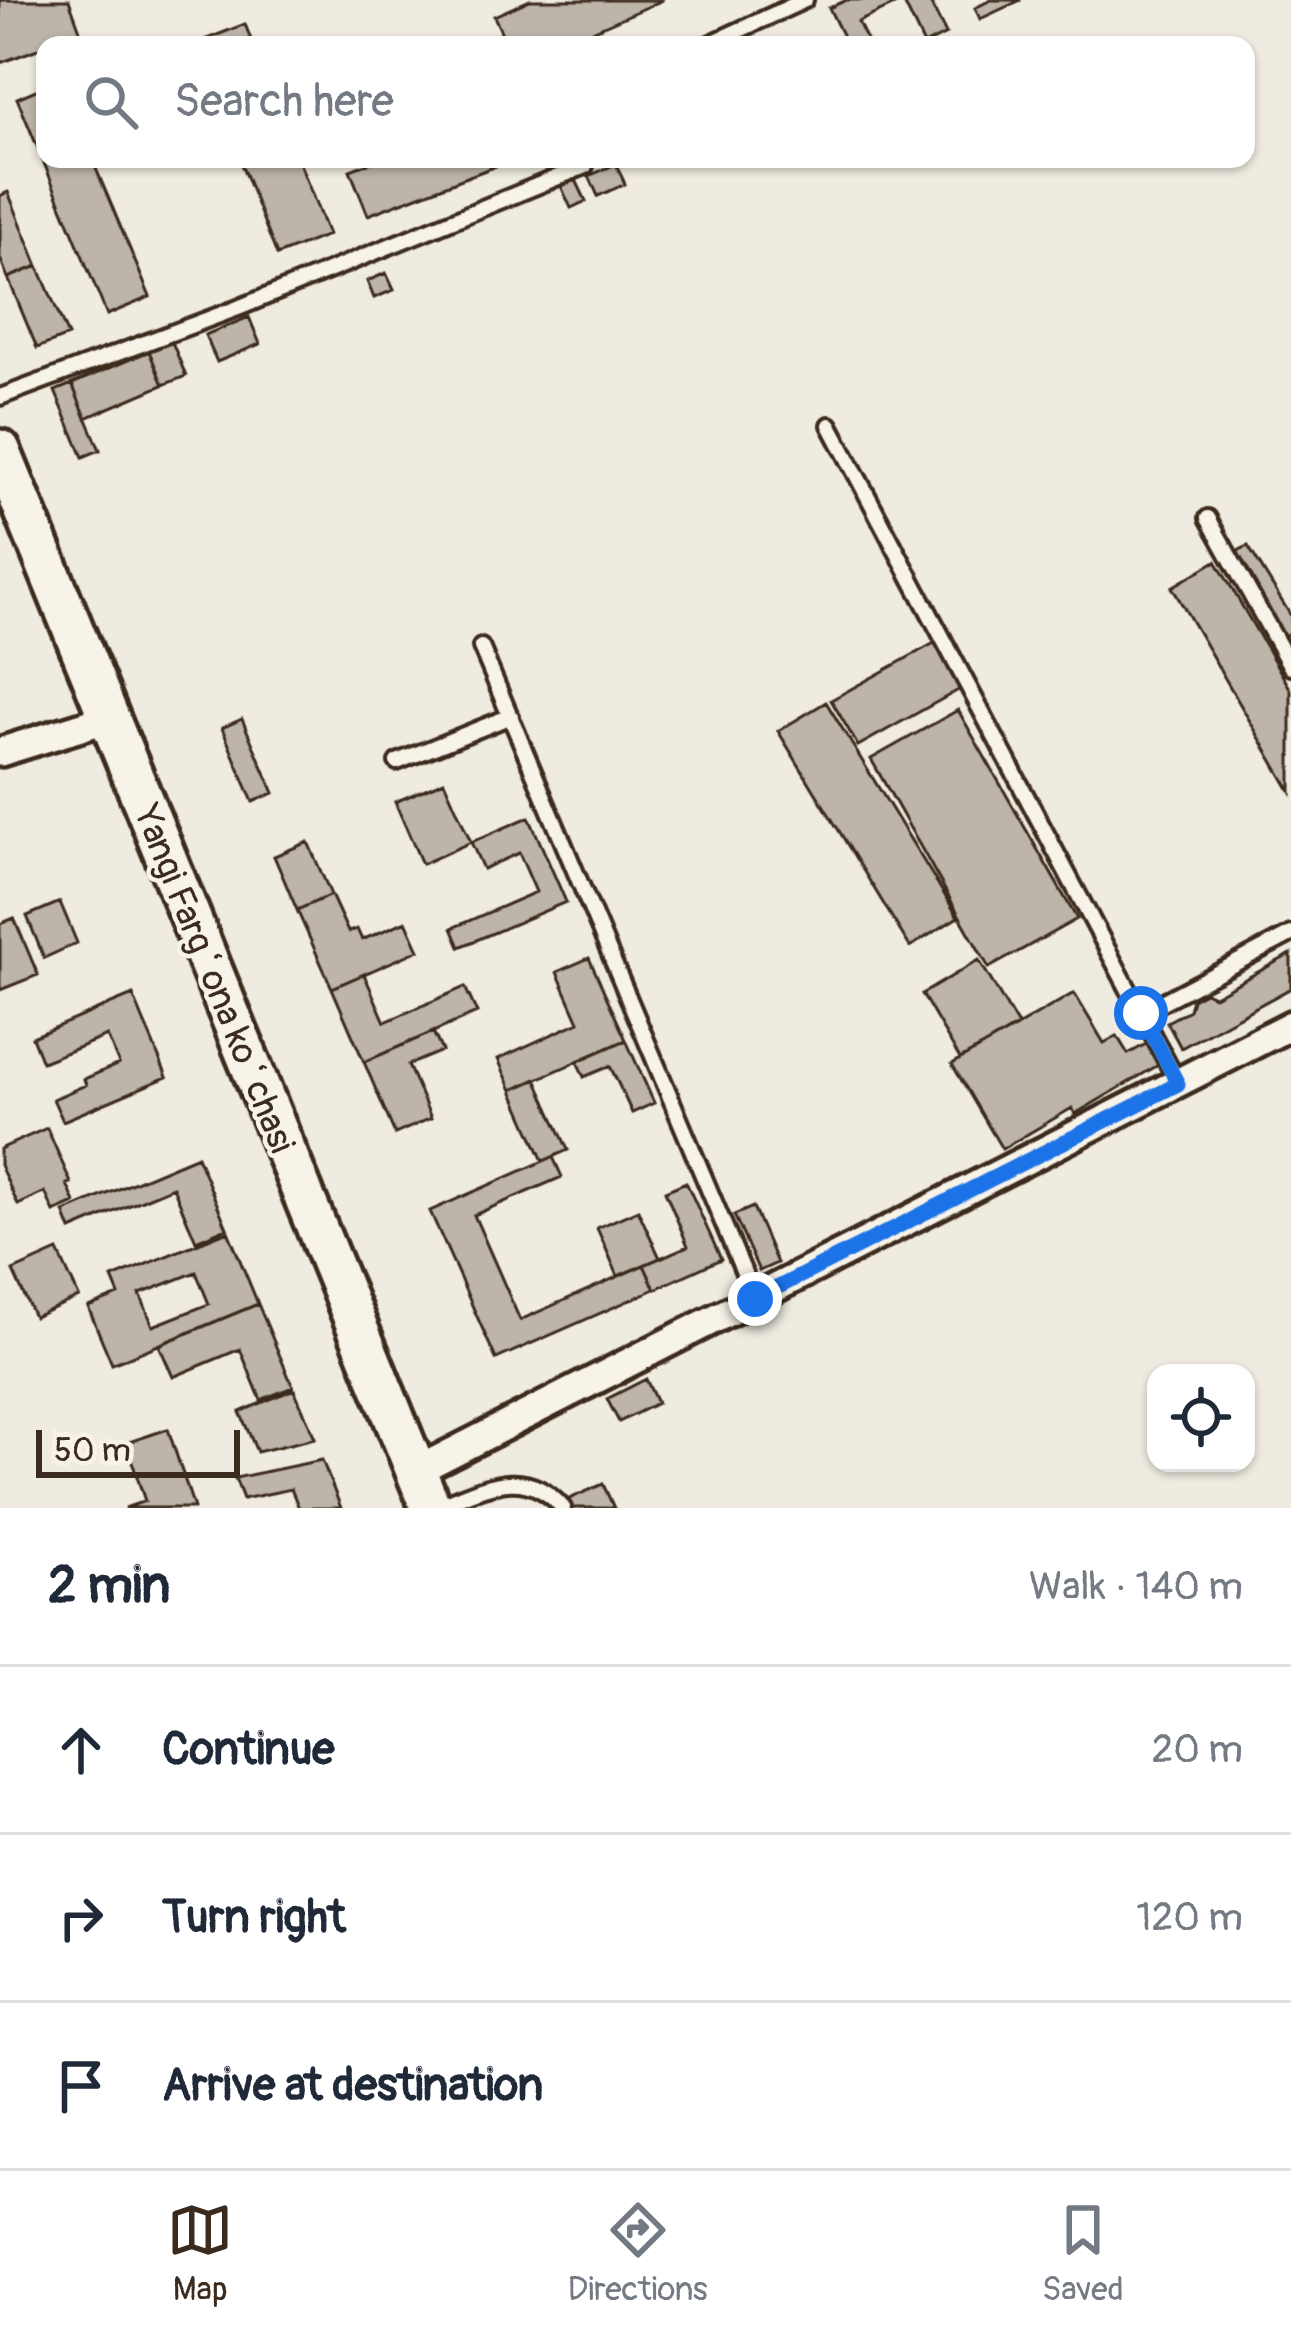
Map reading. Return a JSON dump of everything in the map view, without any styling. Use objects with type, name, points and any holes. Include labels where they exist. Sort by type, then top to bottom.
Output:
[{"type":"main road","name":"Yangi Fargʻona koʻchasi","points":[[0,450],[432,1508]]},
{"type":"street","points":[[0,752],[109,718]]},
{"type":"street","points":[[414,1472],[1291,1025]]},
{"type":"lane","points":[[727,36],[805,0]]},
{"type":"lane","points":[[0,398],[581,168]]},
{"type":"lane","points":[[830,425],[1178,1084]]},
{"type":"lane","points":[[1208,518],[1291,667]]},
{"type":"lane","points":[[482,647],[755,1299]]},
{"type":"lane","points":[[397,762],[511,716]]},
{"type":"lane","points":[[1141,1013],[1291,934]]},
{"type":"lane","points":[[432,1508],[485,1487],[521,1480],[548,1490],[563,1508]]},
{"type":"building","points":[[0,0],[69,0],[81,33],[36,36],[36,50],[0,63]]},
{"type":"building","points":[[530,0],[663,0],[581,36],[503,36],[494,16]]},
{"type":"building","points":[[847,0],[929,0],[946,34],[920,36],[903,1],[858,22],[865,36],[843,36],[829,8]]},
{"type":"building","points":[[991,0],[1021,0],[980,19],[975,8]]},
{"type":"building","points":[[245,24],[250,36],[214,36]]},
{"type":"building","points":[[36,90],[36,144],[17,98]]},
{"type":"building","points":[[46,168],[96,168],[150,297],[107,315]]},
{"type":"building","points":[[243,168],[302,168],[328,235],[277,255]]},
{"type":"building","points":[[355,168],[491,168],[368,215],[350,170]]},
{"type":"building","points":[[618,168],[625,184],[598,196],[589,176]]},
{"type":"building","points":[[576,180],[586,201],[571,208],[561,186]]},
{"type":"building","points":[[8,192],[38,266],[8,278],[0,258],[0,196]]},
{"type":"building","points":[[38,266],[68,336],[37,348],[8,278]]},
{"type":"building","points":[[386,273],[394,290],[374,298],[367,281]]},
{"type":"building","points":[[249,317],[260,344],[217,362],[205,335]]},
{"type":"building","points":[[172,342],[186,376],[163,385],[149,351]]},
{"type":"building","points":[[149,351],[163,385],[86,418],[72,384]]},
{"type":"building","points":[[72,384],[100,450],[83,457],[55,391]]},
{"type":"building","points":[[1248,546],[1291,616],[1291,632],[1283,637],[1234,553]]},
{"type":"building","points":[[1216,561],[1291,690],[1291,792],[1172,587]]},
{"type":"building","points":[[938,641],[964,687],[858,746],[831,700]]},
{"type":"building","points":[[826,702],[958,917],[910,947],[778,731]]},
{"type":"building","points":[[958,710],[1077,919],[989,968],[871,759]]},
{"type":"building","points":[[242,719],[274,793],[253,802],[222,728]]},
{"type":"building","points":[[444,781],[471,842],[422,864],[395,802]]},
{"type":"building","points":[[529,817],[566,902],[460,947],[452,928],[536,892],[519,853],[483,869],[471,842]]},
{"type":"building","points":[[308,842],[331,895],[297,910],[274,856]]},
{"type":"building","points":[[331,895],[348,932],[357,929],[362,940],[406,921],[419,950],[332,988],[297,910]]},
{"type":"building","points":[[60,902],[77,943],[44,958],[27,916]]},
{"type":"building","points":[[14,918],[38,975],[0,990],[0,924]]},
{"type":"building","points":[[1291,954],[1291,988],[1181,1048],[1167,1022],[1189,1010],[1192,999],[1205,992],[1214,996]]},
{"type":"building","points":[[589,958],[626,1040],[512,1090],[498,1059],[579,1022],[557,972]]},
{"type":"building","points":[[979,960],[1018,1026],[960,1059],[922,994]]},
{"type":"building","points":[[364,974],[385,1022],[465,987],[477,1013],[364,1062],[332,988]]},
{"type":"building","points":[[1074,993],[1104,1043],[1117,1036],[1128,1054],[1148,1043],[1160,1064],[1075,1114],[1072,1108],[1002,1149],[952,1064]]},
{"type":"building","points":[[133,995],[167,1077],[63,1121],[53,1099],[119,1064],[107,1036],[42,1062],[32,1037]]},
{"type":"building","points":[[433,1032],[442,1051],[408,1065],[431,1118],[395,1134],[364,1062]]},
{"type":"building","points":[[626,1040],[654,1103],[632,1113],[610,1066],[584,1077],[577,1061]]},
{"type":"building","points":[[536,1079],[568,1150],[543,1161],[512,1090]]},
{"type":"building","points":[[47,1128],[75,1203],[54,1212],[45,1192],[18,1205],[0,1165],[0,1149]]},
{"type":"building","points":[[197,1156],[227,1228],[196,1241],[173,1187],[71,1230],[64,1212]]},
{"type":"building","points":[[553,1157],[562,1177],[474,1215],[520,1320],[644,1265],[655,1289],[496,1359],[430,1211]]},
{"type":"building","points":[[686,1182],[721,1259],[655,1289],[644,1265],[688,1246],[665,1191]]},
{"type":"building","points":[[753,1207],[777,1263],[759,1271],[734,1215]]},
{"type":"building","points":[[638,1210],[660,1258],[618,1276],[597,1228]]},
{"type":"building","points":[[228,1231],[258,1304],[112,1364],[88,1307],[119,1295],[112,1278]],"holes":[[[196,1272],[209,1304],[153,1326],[140,1294]]]},
{"type":"building","points":[[58,1251],[79,1297],[34,1317],[13,1271]]},
{"type":"building","points":[[258,1304],[293,1387],[261,1400],[240,1349],[173,1377],[159,1345]]},
{"type":"building","points":[[646,1379],[657,1403],[619,1422],[607,1399]]},
{"type":"building","points":[[294,1389],[315,1438],[257,1452],[240,1412]]},
{"type":"building","points":[[168,1429],[194,1508],[125,1508],[145,1501],[126,1443]]},
{"type":"building","points":[[322,1460],[341,1508],[299,1508],[291,1489],[243,1499],[235,1478]]},
{"type":"building","points":[[603,1484],[614,1508],[570,1508],[567,1500]]},
{"type":"route","points":[[755,1299],[1178,1084],[1141,1013]]}]
